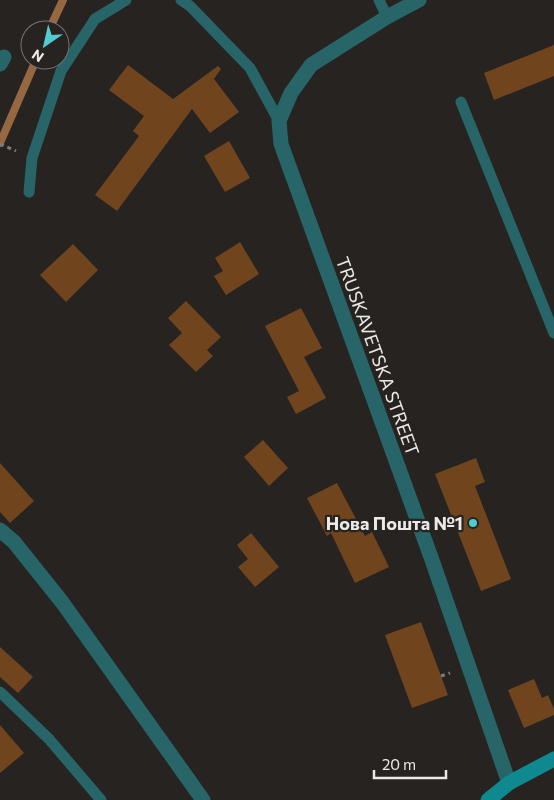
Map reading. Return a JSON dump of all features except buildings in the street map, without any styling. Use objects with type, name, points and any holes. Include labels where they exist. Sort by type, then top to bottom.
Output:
[{"type":"street","name":"TRUSKAVETSKA STREET","points":[[419,0],[387,17],[311,66],[291,93],[279,120],[281,144],[432,560],[509,783]]},
{"type":"street","points":[[0,530],[14,542],[62,602],[202,800]]},
{"type":"street","points":[[488,800],[509,783],[554,759]]},
{"type":"lane","points":[[29,192],[32,158],[61,71],[95,20],[126,0]]},
{"type":"lane","points":[[182,0],[250,68],[279,120]]},
{"type":"lane","points":[[379,0],[387,17]]},
{"type":"lane","points":[[461,102],[554,333]]},
{"type":"lane","points":[[0,692],[49,739],[101,800]]},
{"type":"waterway","points":[[54,20],[63,0]]},
{"type":"waterway","points":[[0,143],[32,70]]},
{"type":"place","name":"Нова Пошта №1","points":[[473,523]]}]
